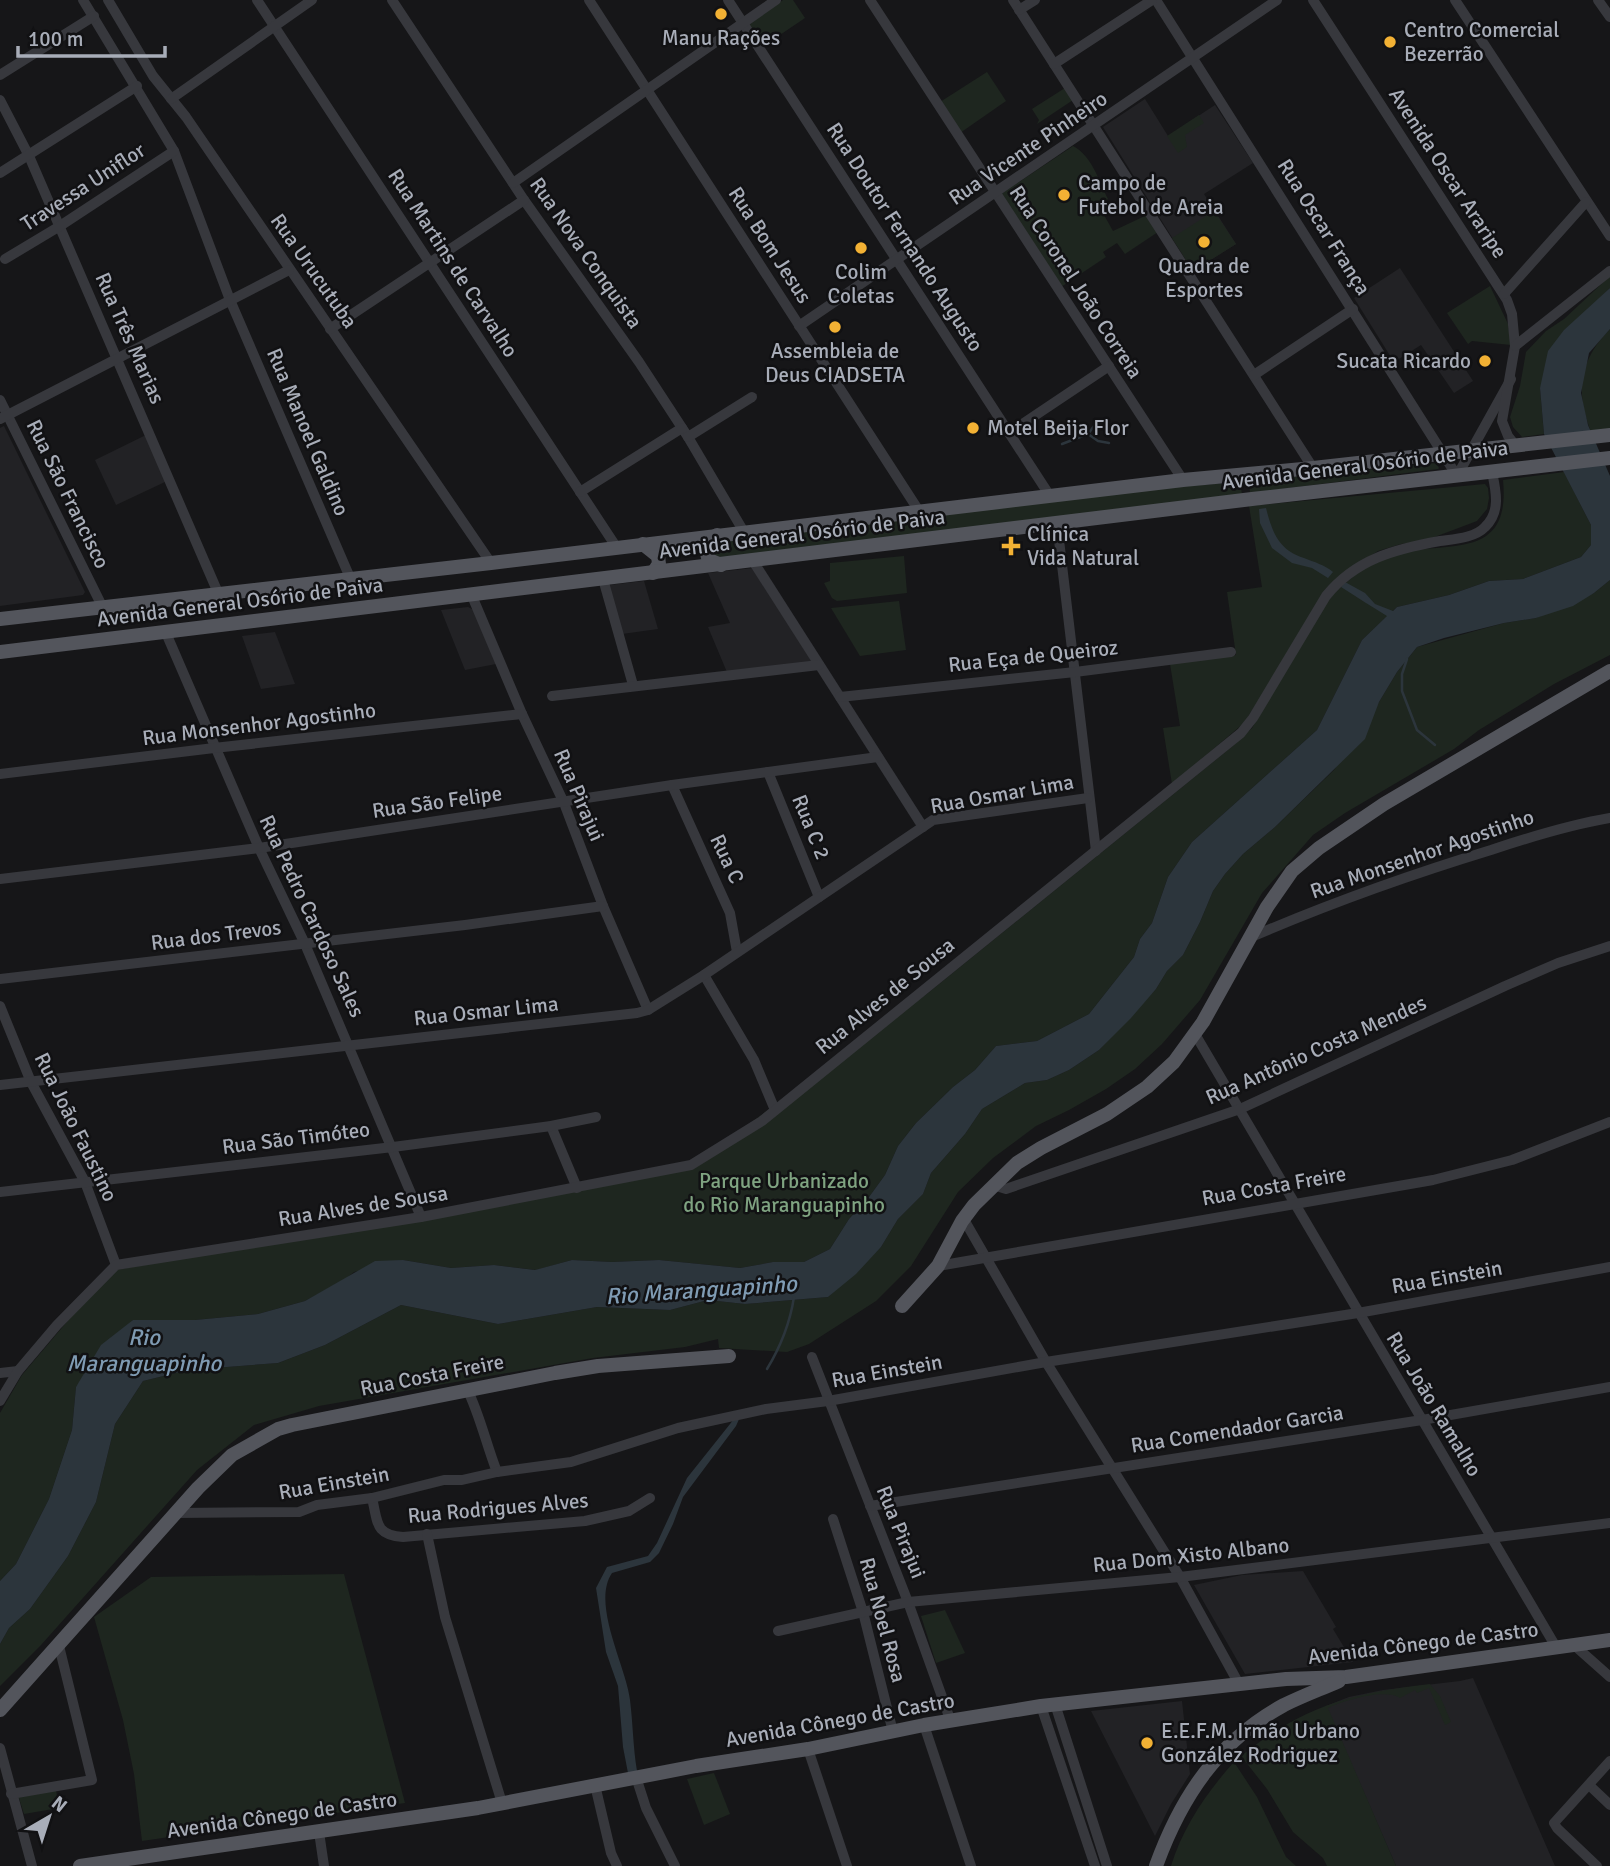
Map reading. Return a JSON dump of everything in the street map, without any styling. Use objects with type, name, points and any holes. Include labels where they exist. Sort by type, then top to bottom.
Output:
[{"type":"main road","name":"Avenida General Osório de Paiva","points":[[0,619],[351,580],[1183,480],[1605,435]]},
{"type":"main road","name":"Avenida General Osório de Paiva","points":[[0,652],[1245,499],[1605,459]]},
{"type":"main road","points":[[1242,475],[1248,488],[1245,499]]},
{"type":"main road","points":[[717,535],[706,552],[709,560],[721,565]]},
{"type":"main road","points":[[643,544],[658,556],[659,564],[653,573]]},
{"type":"main road","points":[[902,1306],[938,1266],[962,1221],[993,1185],[1017,1163],[1089,1125],[1147,1087],[1174,1062],[1195,1034],[1267,907],[1292,871],[1319,848],[1384,804],[1610,671]]},
{"type":"main road","name":"Rua Costa Freire","points":[[0,1710],[198,1488],[232,1455],[278,1429],[467,1388],[598,1366],[729,1356]]},
{"type":"main road","name":"Avenida Cônego de Castro","points":[[80,1866],[502,1803],[709,1763],[808,1749],[924,1725],[1048,1705],[1239,1684],[1346,1677],[1610,1640]]},
{"type":"main road","points":[[1156,1866],[1169,1829],[1193,1786],[1222,1752],[1247,1730],[1275,1711],[1346,1677]]},
{"type":"street","name":"Travessa Uniflor","points":[[5,258],[60,226],[174,151],[83,0]]},
{"type":"street","name":"Rua Urucutuba","points":[[108,0],[153,76],[491,563]]},
{"type":"street","name":"Rua Martins de Carvalho","points":[[257,0],[617,548]]},
{"type":"street","points":[[171,99],[312,0]]},
{"type":"street","name":"Rua Nova Conquista","points":[[392,0],[524,200],[685,432],[744,532]]},
{"type":"street","name":"Rua Bom Jesus","points":[[589,0],[919,511]]},
{"type":"street","name":"Rua Doutor Fernando Augusto","points":[[727,0],[1049,496]]},
{"type":"street","points":[[513,183],[776,0]]},
{"type":"street","name":"Rua Coronel João Correia","points":[[870,0],[1183,480]]},
{"type":"street","points":[[1013,0],[1313,468]]},
{"type":"street","points":[[1019,10],[1035,0]]},
{"type":"street","points":[[1054,64],[1154,0]]},
{"type":"street","name":"Rua Oscar França","points":[[1154,0],[1194,58],[1457,476]]},
{"type":"street","name":"Rua Vicente Pinheiro","points":[[799,326],[1277,0]]},
{"type":"street","name":"Avenida Oscar Araripe","points":[[1313,0],[1504,294],[1512,314],[1515,346],[1502,421],[1508,436],[1520,445]]},
{"type":"street","points":[[1455,0],[1610,236]]},
{"type":"street","points":[[1598,0],[1610,17]]},
{"type":"street","points":[[0,75],[94,16]]},
{"type":"street","points":[[0,173],[137,86]]},
{"type":"street","points":[[145,100],[164,89]]},
{"type":"street","name":"Rua Três Marias","points":[[0,100],[29,156],[60,226],[219,595]]},
{"type":"street","name":"Rua Manoel Galdino","points":[[174,151],[230,300],[351,580]]},
{"type":"street","points":[[330,329],[524,200]]},
{"type":"street","points":[[1504,294],[1586,202]]},
{"type":"street","points":[[4,417],[289,270]]},
{"type":"street","points":[[1515,346],[1610,271]]},
{"type":"street","points":[[1254,375],[1353,309]]},
{"type":"street","points":[[1009,433],[1108,366]]},
{"type":"street","name":"Avenida Oscar Araripe","points":[[1457,476],[1511,379]]},
{"type":"street","points":[[580,492],[752,397]]},
{"type":"street","name":"Rua São Francisco","points":[[0,400],[4,417],[102,606]]},
{"type":"street","name":"Rua Alves de Sousa","points":[[116,1265],[421,1217],[577,1188],[691,1165],[712,1154],[775,1110],[1241,733],[1253,718],[1326,596],[1347,576],[1378,555],[1467,536],[1483,530],[1491,520],[1497,502],[1492,472]]},
{"type":"street","points":[[1057,523],[1096,851]]},
{"type":"street","name":"Rua Osmar Lima","points":[[753,561],[923,827]]},
{"type":"street","points":[[603,579],[633,685]]},
{"type":"street","name":"Rua Pirajui","points":[[472,596],[522,714],[564,803],[603,905],[648,1010]]},
{"type":"street","name":"Rua Pedro Cardoso Sales","points":[[166,633],[258,848],[305,944],[350,1046],[421,1217]]},
{"type":"street","name":"Rua Eça de Queiroz","points":[[840,697],[1231,652]]},
{"type":"street","points":[[552,696],[819,665]]},
{"type":"street","name":"Rua Monsenhor Agostinho","points":[[0,774],[522,714]]},
{"type":"street","name":"Rua São Felipe","points":[[0,879],[258,848],[672,785],[878,757]]},
{"type":"street","name":"Rua C 2","points":[[768,772],[819,897]]},
{"type":"street","name":"Rua C","points":[[672,785],[730,913],[737,952]]},
{"type":"street","name":"Rua Osmar Lima","points":[[0,1086],[637,1013],[648,1010],[704,975],[933,820],[1088,798]]},
{"type":"street","name":"Rua Monsenhor Agostinho","points":[[1249,938],[1305,914],[1437,866],[1572,825],[1610,818]]},
{"type":"street","name":"Rua dos Trevos","points":[[0,979],[305,944],[603,905]]},
{"type":"street","name":"Rua Antônio Costa Mendes","points":[[993,1185],[1006,1189],[1240,1109],[1505,986],[1558,963],[1610,946]]},
{"type":"street","points":[[704,975],[754,1060],[775,1110]]},
{"type":"street","name":"Rua João Faustino","points":[[0,1006],[31,1082],[85,1182],[116,1265]]},
{"type":"street","name":"Rua João Ramalho","points":[[1195,1034],[1556,1647]]},
{"type":"street","name":"Rua São Timóteo","points":[[0,1192],[393,1147],[551,1126],[596,1117]]},
{"type":"street","name":"Rua Costa Freire","points":[[938,1266],[1433,1180],[1512,1160],[1610,1122]]},
{"type":"street","points":[[551,1126],[577,1188]]},
{"type":"street","points":[[962,1221],[966,1223],[1111,1469],[1180,1577],[1239,1684]]},
{"type":"street","points":[[0,1401],[18,1371],[57,1325],[116,1265]]},
{"type":"street","name":"Rua Einstein","points":[[176,1513],[299,1512],[317,1505],[372,1498],[444,1480],[462,1480],[570,1462],[678,1428],[745,1414],[1046,1362],[1358,1313],[1610,1266]]},
{"type":"street","name":"Rua Pirajui","points":[[812,1357],[908,1602],[951,1721]]},
{"type":"street","points":[[0,1373],[18,1371]]},
{"type":"street","name":"Rua Comendador Garcia","points":[[870,1506],[1422,1420],[1610,1387]]},
{"type":"street","points":[[467,1388],[481,1419],[486,1443],[498,1472]]},
{"type":"street","name":"Rua Rodrigues Alves","points":[[372,1498],[379,1528],[386,1534],[403,1537],[585,1521],[629,1511],[650,1498]]},
{"type":"street","name":"Rua Noel Rosa","points":[[834,1519],[863,1612],[893,1732]]},
{"type":"street","name":"Rua Dom Xisto Albano","points":[[778,1631],[908,1602],[1180,1577],[1610,1523]]},
{"type":"street","points":[[427,1534],[445,1617],[502,1803]]},
{"type":"street","points":[[1574,1645],[1610,1677]]},
{"type":"street","points":[[11,1794],[92,1780],[59,1646]]},
{"type":"street","points":[[1048,1705],[1089,1832],[1094,1866]]},
{"type":"street","points":[[924,1725],[971,1866]]},
{"type":"street","points":[[0,1748],[32,1866]]},
{"type":"street","points":[[808,1749],[847,1866]]},
{"type":"street","points":[[1597,1866],[1554,1823],[1610,1761]]},
{"type":"street","points":[[636,1777],[646,1808],[675,1866]]},
{"type":"street","points":[[595,1785],[611,1853],[617,1866]]},
{"type":"street","points":[[1589,1785],[1610,1805]]},
{"type":"street","points":[[319,1832],[324,1866]]},
{"type":"street","points":[[1089,1832],[1107,1866]]},
{"type":"shaded area","points":[[1145,99],[1168,136],[1215,105],[1253,163],[1204,194],[1236,244],[1193,271],[1103,127]]},
{"type":"shaded area","points":[[1400,268],[1473,381],[1454,393],[1421,345],[1394,362],[1354,298]]},
{"type":"shaded area","points":[[4,426],[85,592],[83,595],[0,606],[0,428]]},
{"type":"shaded area","points":[[148,434],[167,481],[116,505],[95,460]]},
{"type":"shaded area","points":[[753,568],[815,665],[729,677],[708,627],[730,623],[708,573]]},
{"type":"shaded area","points":[[644,581],[658,629],[622,634],[609,585]]},
{"type":"shaded area","points":[[468,607],[474,610],[496,664],[465,670],[441,610]]},
{"type":"shaded area","points":[[275,632],[295,684],[261,689],[242,636]]},
{"type":"shaded area","points":[[1303,1571],[1353,1662],[1245,1674],[1194,1585],[1242,1575]]},
{"type":"shaded area","points":[[1473,1678],[1555,1866],[1396,1866],[1326,1706],[1349,1697],[1383,1690]]},
{"type":"shaded area","name":"E.E.F.M. Irmão Urbano González Rodriguez","points":[[1182,1701],[1190,1774],[1155,1836],[1091,1711]]},
{"type":"green space","points":[[783,0],[793,0],[805,18],[768,43],[748,24]]},
{"type":"green space","points":[[987,72],[1006,101],[960,133],[940,102]]},
{"type":"green space","points":[[1065,88],[1073,100],[1037,124],[1039,120],[1032,109]]},
{"type":"green space","points":[[1199,115],[1204,123],[1185,135],[1187,147],[1178,153],[1167,136]]},
{"type":"green space","points":[[1073,146],[1090,162],[1098,176],[1108,199],[1099,206],[1113,231],[1147,215],[1158,232],[1125,254],[1117,243],[1103,252],[1106,257],[1061,287],[1001,194]]},
{"type":"green space","name":"Quadra de Esportes","points":[[1214,211],[1236,244],[1193,271],[1172,238]]},
{"type":"green space","points":[[1610,276],[1610,288],[1599,299],[1540,388],[1544,434],[1522,437],[1513,427],[1510,417],[1520,386],[1526,352],[1546,331],[1564,319]]},
{"type":"green space","points":[[1490,286],[1508,324],[1511,345],[1472,341],[1468,344],[1447,313]]},
{"type":"green space","points":[[1610,329],[1610,430],[1591,432],[1583,403],[1583,377],[1592,353]]},
{"type":"green space","points":[[1436,463],[1438,469],[1250,493],[1249,481]]},
{"type":"green space","name":"Parque Urbanizado do Rio Maranguapinho","points":[[1564,472],[1591,525],[1591,545],[1581,557],[1523,579],[1489,581],[1449,595],[1397,607],[1362,640],[1317,730],[1192,842],[1168,877],[1152,923],[1140,939],[1134,957],[1089,1014],[1037,1041],[996,1046],[975,1070],[916,1123],[898,1146],[885,1175],[849,1219],[830,1249],[804,1262],[773,1262],[740,1268],[659,1260],[572,1260],[536,1270],[494,1265],[451,1268],[403,1260],[354,1272],[305,1301],[258,1314],[195,1320],[133,1320],[76,1387],[72,1430],[49,1499],[16,1564],[0,1581],[0,1413],[22,1375],[87,1298],[116,1270],[690,1167],[928,993],[1234,745],[1252,728],[1329,598],[1353,577],[1380,559],[1401,552],[1465,544],[1482,538],[1495,527],[1503,508],[1503,480]]},
{"type":"green space","points":[[1240,482],[1242,494],[717,559],[713,557],[711,548],[717,542],[1163,488]]},
{"type":"green space","points":[[1485,484],[1489,498],[1487,509],[1477,521],[1424,541],[1378,551],[1339,577],[1244,723],[1172,784],[1163,728],[1180,726],[1170,664],[1236,655],[1227,592],[1262,587],[1249,506]]},
{"type":"green space","points":[[904,556],[907,593],[837,601],[832,598],[824,583],[830,581],[830,563]]},
{"type":"green space","name":"Parque Urbanizado do Rio Maranguapinho","points":[[1610,580],[1610,655],[1554,684],[1313,835],[1262,893],[1200,1000],[1162,1044],[1135,1069],[1106,1089],[1036,1126],[993,1158],[958,1192],[911,1266],[876,1301],[809,1344],[787,1352],[719,1348],[718,1339],[685,1347],[593,1358],[319,1406],[254,1425],[197,1470],[41,1645],[0,1686],[0,1644],[9,1628],[30,1609],[68,1556],[96,1502],[115,1424],[143,1381],[188,1370],[278,1363],[325,1345],[401,1305],[498,1324],[597,1307],[670,1310],[708,1300],[745,1304],[828,1297],[881,1247],[898,1219],[923,1194],[931,1173],[965,1134],[982,1109],[1025,1083],[1047,1080],[1069,1070],[1099,1050],[1156,989],[1167,971],[1183,955],[1213,891],[1225,874],[1334,770],[1397,672],[1417,647],[1504,623],[1536,618],[1594,593]]},
{"type":"green space","points":[[899,601],[906,650],[860,656],[831,608]]},
{"type":"green space","points":[[344,1574],[405,1803],[142,1841],[134,1774],[123,1720],[94,1617],[151,1577]]},
{"type":"green space","points":[[945,1610],[965,1653],[936,1663],[921,1616]]},
{"type":"green space","points":[[1430,1684],[1440,1696],[1451,1722],[1445,1725],[1429,1688],[1417,1693],[1415,1690],[1400,1698],[1393,1695],[1374,1695],[1328,1708],[1396,1866],[1327,1866],[1323,1858],[1293,1832],[1267,1789],[1241,1756],[1286,1725],[1330,1705],[1376,1692]]},
{"type":"green space","points":[[1234,1762],[1257,1797],[1286,1857],[1296,1866],[1171,1866],[1197,1811],[1214,1785]]},
{"type":"green space","points":[[714,1773],[730,1814],[704,1825],[687,1779]]},
{"type":"green space","points":[[56,1790],[59,1808],[24,1814],[18,1795]]},
{"type":"water","name":"Rio Maranguapinho","points":[[1610,288],[1610,329],[1589,353],[1581,393],[1588,425],[1610,476],[1610,580],[1573,606],[1536,618],[1504,623],[1417,647],[1397,672],[1379,702],[1365,739],[1225,874],[1213,891],[1183,955],[1167,971],[1156,989],[1131,1018],[1099,1050],[1069,1070],[1047,1080],[1025,1083],[982,1109],[965,1134],[931,1173],[923,1194],[898,1219],[881,1247],[856,1274],[828,1297],[745,1304],[708,1300],[670,1310],[597,1307],[498,1324],[401,1305],[325,1345],[278,1363],[188,1370],[143,1381],[115,1424],[96,1502],[68,1556],[30,1609],[9,1628],[0,1644],[0,1581],[16,1564],[49,1499],[72,1430],[76,1387],[101,1345],[133,1320],[195,1320],[258,1314],[305,1301],[375,1261],[403,1260],[451,1268],[494,1265],[535,1270],[572,1260],[659,1260],[740,1268],[773,1262],[804,1262],[830,1249],[849,1219],[885,1175],[898,1146],[916,1123],[975,1070],[996,1046],[1037,1041],[1089,1014],[1134,957],[1140,939],[1152,923],[1168,877],[1192,842],[1317,730],[1362,640],[1387,616],[1341,587],[1345,582],[1365,593],[1375,604],[1393,611],[1397,607],[1449,595],[1489,581],[1523,579],[1581,557],[1591,545],[1591,525],[1544,434],[1540,388],[1548,351],[1564,330]]},
{"type":"water","points":[[1266,508],[1274,532],[1282,545],[1333,572],[1328,578],[1312,568],[1292,563],[1272,548],[1260,523],[1259,509]]},
{"type":"water","points":[[740,1417],[683,1497],[659,1553],[650,1562],[612,1573],[607,1586],[607,1618],[630,1700],[637,1771],[628,1773],[618,1686],[606,1652],[596,1588],[607,1567],[648,1556],[657,1543],[687,1478],[734,1419]]},
{"type":"waterway","points":[[1060,423],[1076,439]]},
{"type":"waterway","points":[[1094,426],[1088,434],[1098,441],[1109,443]]},
{"type":"waterway","points":[[1062,444],[1088,434]]},
{"type":"waterway","points":[[1407,659],[1402,674],[1402,691],[1417,730],[1435,745]]},
{"type":"waterway","points":[[767,1369],[784,1334],[794,1297]]},
{"type":"place","name":"Manu Rações","points":[[721,14]]},
{"type":"place","name":"Centro Comercial Bezerrão","points":[[1390,42]]},
{"type":"place","name":"Campo de Futebol de Areia","points":[[1064,195]]},
{"type":"place","name":"Quadra de Esportes","points":[[1204,242]]},
{"type":"place","name":"Colim Coletas","points":[[861,248]]},
{"type":"place","name":"Assembleia de Deus CIADSETA","points":[[835,327]]},
{"type":"place","name":"Sucata Ricardo","points":[[1485,361]]},
{"type":"place","name":"Motel Beija Flor","points":[[973,428]]},
{"type":"place","name":"Clínica Vida Natural","points":[[1011,546]]},
{"type":"place","name":"E.E.F.M. Irmão Urbano González Rodriguez","points":[[1147,1743]]}]
